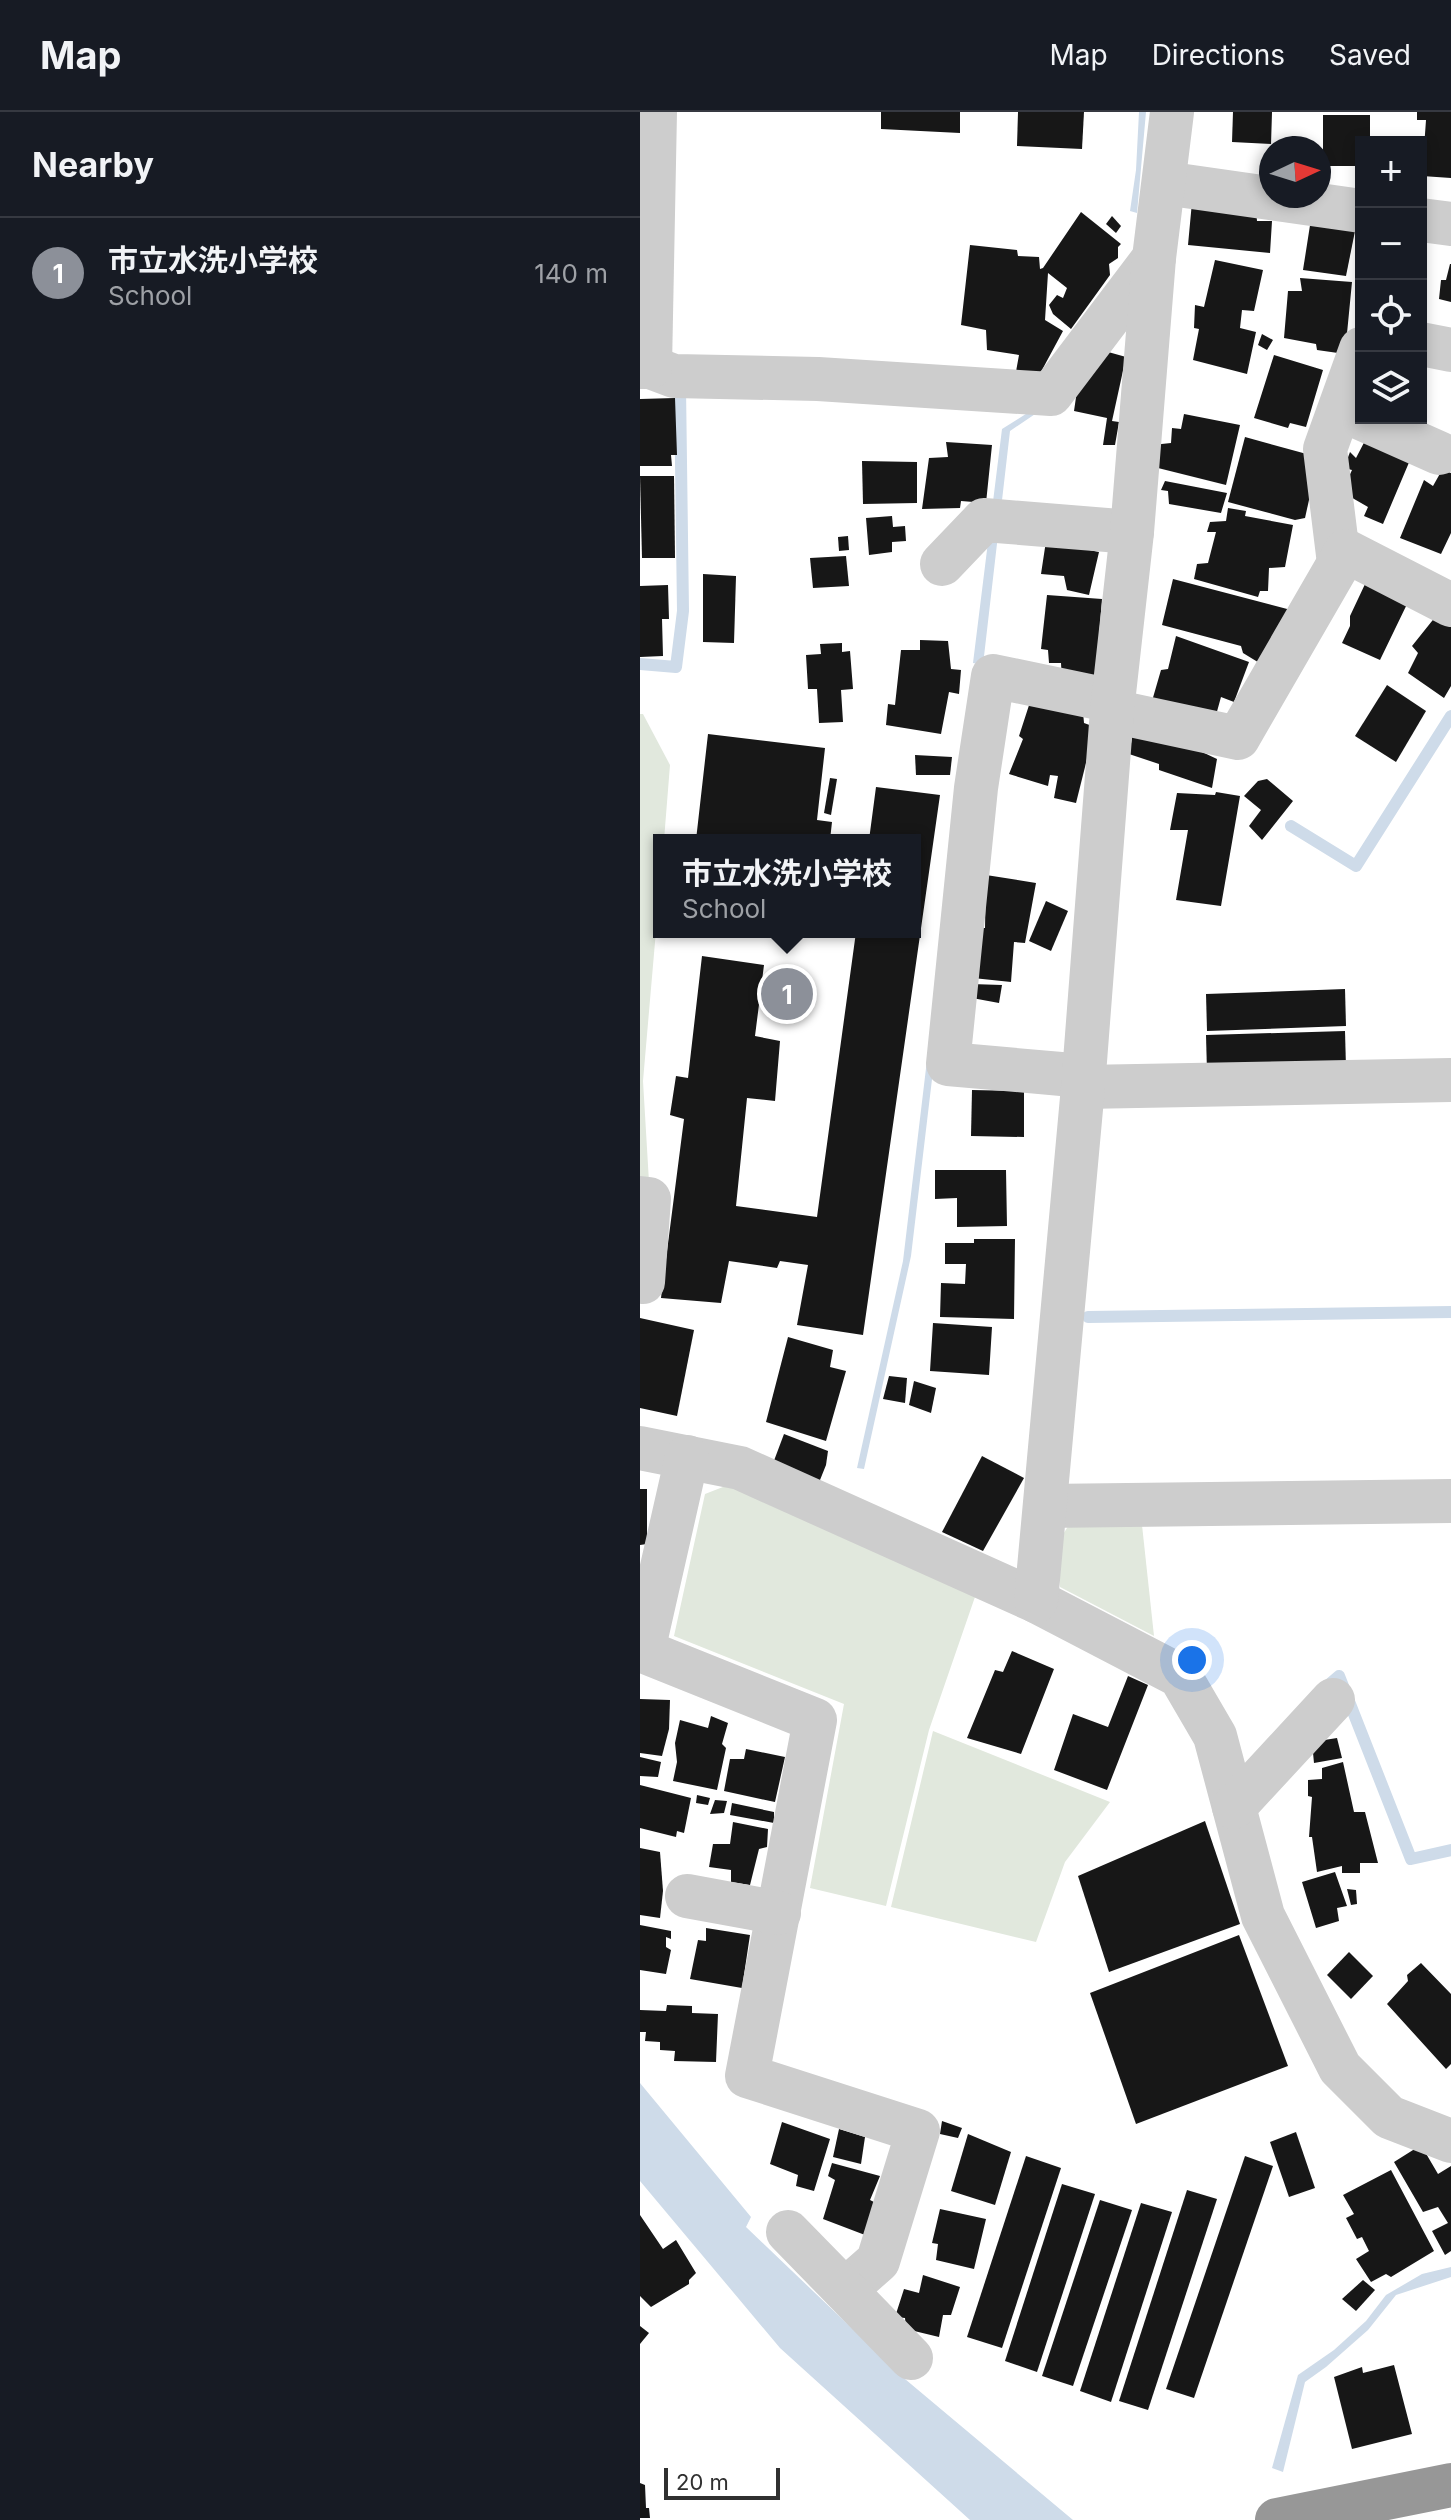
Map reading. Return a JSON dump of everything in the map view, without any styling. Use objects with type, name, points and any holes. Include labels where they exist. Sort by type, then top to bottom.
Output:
[{"type":"highway","points":[[1277,2520],[1451,2485]]},
{"type":"street","points":[[655,112],[655,370],[1051,394],[1154,258]]},
{"type":"street","points":[[1036,1601],[1084,1081],[1112,706],[1132,532],[1154,258],[1172,112]]},
{"type":"street","points":[[1164,183],[1355,210]]},
{"type":"street","points":[[1427,221],[1451,224]]},
{"type":"street","points":[[1427,345],[1451,350]]},
{"type":"street","points":[[1339,563],[1325,449],[1360,352]]},
{"type":"street","points":[[1340,409],[1439,453]]},
{"type":"street","points":[[942,564],[984,520],[1132,532]]},
{"type":"street","points":[[1451,605],[1346,551],[1238,738],[993,676],[976,788],[948,1064],[1084,1081],[1451,1080]]},
{"type":"street","points":[[640,1198],[649,1199],[643,1282],[640,1281]]},
{"type":"street","points":[[640,1448],[740,1468],[1036,1601],[1180,1676],[1215,1736],[1263,1916],[1340,2068],[1389,2117],[1451,2141]]},
{"type":"street","points":[[687,1457],[643,1651],[815,1720],[747,2076],[918,2131],[878,2261],[845,2290]]},
{"type":"street","points":[[1045,1506],[1451,1501]]},
{"type":"street","points":[[1234,1807],[1333,1700]]},
{"type":"street","points":[[687,1896],[779,1913]]},
{"type":"street","points":[[788,2232],[911,2358]]},
{"type":"shaded area","points":[[640,714],[643,714],[670,765],[664,834],[653,834],[655,938],[643,1081],[649,1182],[640,1181]]},
{"type":"shaded area","points":[[728,1485],[976,1594],[929,1730],[886,1906],[810,1888],[844,1704],[674,1636],[705,1494]]},
{"type":"shaded area","points":[[1069,1525],[1142,1525],[1154,1636],[1060,1587],[1056,1545]]},
{"type":"shaded area","points":[[933,1731],[1110,1802],[1065,1862],[1036,1942],[891,1907]]},
{"type":"water","points":[[1139,112],[1146,112],[1137,213],[1130,211]]},
{"type":"water","points":[[1040,405],[1044,408],[1010,431],[983,665],[973,663],[1002,429]]},
{"type":"water","points":[[964,750],[964,810],[911,1256],[864,1469],[857,1468],[903,1261]]},
{"type":"water","points":[[640,2083],[751,2217],[746,2227],[905,2379],[1073,2520],[970,2520],[780,2348],[640,2181]]},
{"type":"water","points":[[1451,2267],[1451,2277],[1396,2295],[1368,2330],[1305,2382],[1283,2472],[1272,2468],[1298,2375],[1334,2350],[1366,2321],[1386,2295],[1422,2274]]},
{"type":"building","points":[[881,112],[960,112],[960,133],[881,129]]},
{"type":"building","points":[[1018,112],[1084,112],[1082,149],[1017,146]]},
{"type":"building","points":[[1233,112],[1272,112],[1271,136],[1259,136],[1259,143],[1232,142]]},
{"type":"building","points":[[1417,112],[1451,112],[1451,178],[1427,176],[1426,120],[1417,120]]},
{"type":"building","points":[[1323,115],[1370,115],[1370,136],[1355,136],[1355,166],[1331,166],[1331,136],[1323,136]]},
{"type":"building","points":[[1192,202],[1256,209],[1257,221],[1272,221],[1270,253],[1188,245]]},
{"type":"building","points":[[1081,212],[1121,244],[1118,258],[1109,264],[1110,275],[1071,329],[1053,314],[1049,305],[1057,295],[1063,298],[1067,288],[1048,273],[1045,320],[1063,331],[1035,383],[1015,377],[1019,355],[987,350],[986,330],[961,325],[970,245],[1017,250],[1018,256],[1039,257],[1040,269]]},
{"type":"building","points":[[1112,216],[1121,226],[1116,233],[1106,224]]},
{"type":"building","points":[[1311,219],[1355,226],[1346,276],[1303,270]]},
{"type":"building","points":[[1215,260],[1263,270],[1254,311],[1242,310],[1240,328],[1256,332],[1247,374],[1193,360],[1199,329],[1194,328],[1195,305],[1204,307]]},
{"type":"building","points":[[1450,264],[1451,302],[1439,299],[1441,280],[1446,280]]},
{"type":"building","points":[[1300,278],[1352,282],[1345,354],[1317,350],[1316,344],[1284,338],[1288,291],[1302,291]]},
{"type":"building","points":[[1262,334],[1273,340],[1267,350],[1258,345]]},
{"type":"building","points":[[1094,348],[1126,357],[1112,421],[1119,422],[1115,445],[1103,445],[1107,418],[1074,411],[1080,370]]},
{"type":"building","points":[[1274,355],[1323,370],[1306,427],[1290,423],[1288,428],[1254,418]]},
{"type":"building","points":[[675,398],[677,455],[671,455],[672,466],[640,466],[640,399]]},
{"type":"building","points":[[1184,414],[1240,425],[1226,485],[1154,467],[1152,445],[1171,443],[1172,428],[1181,429]]},
{"type":"building","points":[[1369,433],[1413,453],[1383,524],[1364,516],[1368,507],[1342,492],[1352,470],[1344,468],[1350,452],[1356,458]]},
{"type":"building","points":[[1245,437],[1314,456],[1313,482],[1305,518],[1295,520],[1228,502]]},
{"type":"building","points":[[946,442],[992,445],[986,503],[961,501],[960,508],[922,509],[929,458],[948,457]]},
{"type":"building","points":[[862,461],[917,462],[917,503],[863,504]]},
{"type":"building","points":[[1442,470],[1451,473],[1451,533],[1441,554],[1400,538],[1424,480],[1433,486]]},
{"type":"building","points":[[640,476],[674,476],[675,558],[642,558]]},
{"type":"building","points":[[1165,481],[1227,493],[1221,513],[1169,504],[1168,491],[1161,490]]},
{"type":"building","points":[[1228,508],[1246,511],[1245,516],[1293,525],[1285,567],[1269,568],[1268,591],[1260,591],[1258,597],[1194,579],[1197,564],[1208,563],[1216,532],[1207,532],[1210,522],[1226,521]]},
{"type":"building","points":[[892,516],[893,527],[905,526],[906,541],[892,542],[892,552],[869,555],[866,518]]},
{"type":"building","points":[[848,536],[849,550],[839,551],[838,537]]},
{"type":"building","points":[[1046,541],[1099,552],[1089,595],[1067,590],[1064,576],[1041,574]]},
{"type":"building","points":[[846,556],[849,586],[813,588],[810,558]]},
{"type":"building","points":[[703,574],[736,576],[734,643],[703,642]]},
{"type":"building","points":[[1173,579],[1291,610],[1261,664],[1243,653],[1241,646],[1162,625]]},
{"type":"building","points":[[1366,582],[1409,600],[1380,660],[1342,643],[1350,626],[1350,616]]},
{"type":"building","points":[[668,585],[669,619],[662,619],[663,656],[640,657],[640,586]]},
{"type":"building","points":[[1047,595],[1102,599],[1095,687],[1062,683],[1061,663],[1049,663],[1048,650],[1041,649]]},
{"type":"building","points":[[1436,616],[1451,624],[1451,686],[1444,698],[1408,673],[1418,653],[1412,646]]},
{"type":"building","points":[[1176,636],[1249,662],[1234,702],[1221,697],[1213,726],[1152,701],[1161,670],[1168,669]]},
{"type":"building","points":[[920,640],[948,641],[951,669],[961,670],[959,694],[949,692],[941,734],[886,725],[888,704],[895,705],[901,650],[920,650]]},
{"type":"building","points":[[842,643],[842,652],[850,651],[853,689],[841,690],[843,722],[819,723],[817,689],[808,689],[806,655],[821,654],[820,644]]},
{"type":"building","points":[[1387,685],[1426,711],[1396,762],[1355,736]]},
{"type":"building","points":[[1032,696],[1083,712],[1084,723],[1095,727],[1076,803],[1054,798],[1058,776],[1050,775],[1048,786],[1009,774],[1023,739],[1019,736]]},
{"type":"building","points":[[1134,728],[1168,736],[1217,759],[1212,788],[1159,770],[1159,764],[1129,754]]},
{"type":"building","points":[[708,734],[825,748],[817,820],[832,822],[831,834],[697,834]]},
{"type":"building","points":[[915,755],[952,757],[950,775],[916,775]]},
{"type":"building","points":[[830,778],[837,779],[831,815],[824,813]]},
{"type":"building","points":[[1267,779],[1293,801],[1262,840],[1249,826],[1261,810],[1244,796],[1258,781]]},
{"type":"building","points":[[876,787],[940,795],[921,928],[921,834],[870,834]]},
{"type":"building","points":[[1216,792],[1240,796],[1221,906],[1176,900],[1188,830],[1170,830],[1177,793],[1215,795]]},
{"type":"building","points":[[986,875],[1036,883],[1025,943],[1014,942],[1011,982],[973,978],[972,928],[985,928]]},
{"type":"building","points":[[1046,901],[1068,911],[1051,951],[1029,941]]},
{"type":"building","points":[[855,938],[920,938],[863,1335],[797,1325],[808,1265],[780,1261],[777,1268],[729,1261],[721,1303],[661,1298],[684,1119],[670,1115],[676,1076],[688,1078],[702,956],[764,965],[755,1036],[780,1041],[775,1101],[747,1098],[736,1206],[817,1217]]},
{"type":"building","points":[[971,984],[1002,985],[999,1003],[972,998]]},
{"type":"building","points":[[1345,989],[1346,1026],[1207,1031],[1206,994]]},
{"type":"building","points":[[1345,1031],[1346,1068],[1207,1072],[1206,1035]]},
{"type":"building","points":[[972,1090],[1024,1091],[1024,1137],[971,1136]]},
{"type":"building","points":[[935,1170],[1006,1170],[1007,1226],[957,1227],[957,1198],[935,1199]]},
{"type":"building","points":[[974,1239],[1015,1239],[1014,1319],[940,1317],[941,1283],[965,1284],[966,1264],[945,1264],[945,1243],[974,1243]]},
{"type":"building","points":[[640,1318],[694,1330],[677,1416],[640,1408]]},
{"type":"building","points":[[933,1323],[992,1327],[989,1375],[930,1371]]},
{"type":"building","points":[[788,1337],[833,1350],[830,1367],[846,1371],[826,1441],[766,1422]]},
{"type":"building","points":[[889,1376],[907,1378],[905,1403],[883,1399]]},
{"type":"building","points":[[914,1381],[936,1388],[931,1413],[909,1405]]},
{"type":"building","points":[[784,1434],[828,1451],[818,1485],[772,1466]]},
{"type":"building","points":[[982,1456],[1024,1478],[983,1551],[942,1532]]},
{"type":"building","points":[[640,1489],[647,1489],[647,1544],[640,1545]]},
{"type":"building","points":[[1012,1651],[1054,1669],[1021,1754],[967,1738],[995,1670],[1003,1672]]},
{"type":"building","points":[[1128,1676],[1148,1685],[1107,1790],[1054,1770],[1073,1714],[1108,1727]]},
{"type":"building","points":[[640,1699],[670,1700],[669,1729],[662,1756],[640,1753]]},
{"type":"building","points":[[711,1716],[728,1723],[722,1744],[726,1748],[717,1790],[673,1781],[680,1720],[708,1728]]},
{"type":"building","points":[[1337,1738],[1342,1758],[1314,1763],[1312,1742]]},
{"type":"building","points":[[746,1749],[785,1757],[775,1802],[724,1791],[730,1759],[744,1759]]},
{"type":"building","points":[[640,1757],[661,1762],[658,1777],[640,1776]]},
{"type":"building","points":[[1343,1762],[1354,1812],[1365,1812],[1378,1863],[1360,1863],[1360,1873],[1342,1873],[1342,1866],[1317,1872],[1312,1837],[1309,1837],[1312,1797],[1308,1796],[1308,1780],[1322,1779],[1322,1768]]},
{"type":"building","points":[[640,1785],[691,1798],[684,1833],[677,1831],[676,1837],[640,1828]]},
{"type":"building","points":[[697,1795],[710,1798],[708,1805],[696,1803]]},
{"type":"building","points":[[715,1800],[727,1801],[724,1813],[710,1814]]},
{"type":"building","points":[[732,1803],[774,1812],[774,1823],[730,1815]]},
{"type":"building","points":[[1205,1821],[1240,1924],[1109,1972],[1078,1876]]},
{"type":"building","points":[[733,1822],[768,1829],[767,1847],[759,1849],[750,1885],[731,1882],[731,1870],[709,1867],[713,1844],[730,1844]]},
{"type":"building","points":[[640,1848],[660,1852],[663,1891],[660,1918],[640,1915]]},
{"type":"building","points":[[1335,1872],[1347,1906],[1337,1908],[1339,1921],[1316,1928],[1302,1882]]},
{"type":"building","points":[[1347,1889],[1356,1890],[1357,1904],[1351,1905]]},
{"type":"building","points":[[640,1925],[671,1931],[671,1939],[666,1937],[666,1947],[671,1950],[666,1974],[640,1970]]},
{"type":"building","points":[[706,1928],[750,1935],[742,1988],[690,1979],[698,1940],[706,1941]]},
{"type":"building","points":[[1239,1935],[1288,2066],[1136,2124],[1090,1993]]},
{"type":"building","points":[[1349,1952],[1373,1976],[1351,1999],[1327,1975]]},
{"type":"building","points":[[1421,1963],[1451,1994],[1451,2064],[1446,2069],[1387,2004],[1408,1981],[1407,1975]]},
{"type":"building","points":[[667,2005],[692,2006],[692,2013],[718,2014],[716,2062],[674,2061],[675,2051],[660,2050],[660,2042],[645,2041],[646,2032],[640,2032],[640,2010],[666,2011]]},
{"type":"building","points":[[942,2121],[962,2128],[958,2138],[940,2134]]},
{"type":"building","points":[[782,2122],[830,2139],[814,2191],[796,2186],[798,2175],[770,2164]]},
{"type":"building","points":[[839,2129],[865,2137],[861,2164],[833,2157]]},
{"type":"building","points":[[1296,2132],[1315,2188],[1289,2197],[1270,2142]]},
{"type":"building","points":[[968,2134],[1011,2152],[995,2205],[951,2191]]},
{"type":"building","points":[[1421,2145],[1438,2174],[1451,2166],[1451,2251],[1445,2255],[1432,2231],[1448,2223],[1438,2207],[1423,2212],[1394,2162]]},
{"type":"building","points":[[1026,2156],[1061,2168],[1002,2348],[967,2337]]},
{"type":"building","points":[[1245,2156],[1273,2166],[1194,2398],[1166,2389]]},
{"type":"building","points":[[832,2163],[880,2176],[870,2200],[876,2203],[865,2235],[823,2219],[835,2180],[828,2176]]},
{"type":"building","points":[[1391,2170],[1434,2251],[1391,2277],[1386,2274],[1371,2282],[1356,2259],[1369,2251],[1362,2237],[1357,2239],[1346,2218],[1354,2214],[1343,2195]]},
{"type":"building","points":[[1062,2184],[1095,2194],[1037,2372],[1005,2361]]},
{"type":"building","points":[[1187,2190],[1217,2199],[1148,2410],[1119,2401]]},
{"type":"building","points":[[1100,2200],[1132,2210],[1073,2386],[1042,2376]]},
{"type":"building","points":[[1141,2203],[1172,2212],[1111,2402],[1080,2391]]},
{"type":"building","points":[[940,2209],[986,2219],[974,2269],[936,2260],[938,2244],[932,2243]]},
{"type":"building","points":[[640,2215],[663,2249],[676,2240],[696,2273],[689,2284],[651,2307],[640,2296]]},
{"type":"building","points":[[923,2275],[960,2287],[951,2315],[943,2315],[939,2337],[906,2329],[905,2318],[895,2317],[904,2289],[919,2293]]},
{"type":"building","points":[[1363,2280],[1375,2290],[1356,2311],[1342,2299]]},
{"type":"building","points":[[640,2326],[649,2333],[640,2344]]},
{"type":"building","points":[[1394,2365],[1412,2434],[1352,2449],[1334,2377],[1362,2367],[1363,2373]]},
{"type":"building","points":[[640,2483],[645,2485],[646,2508],[649,2508],[650,2518],[640,2518]]},
{"type":"waterway","points":[[640,664],[676,667],[683,611],[680,387]]},
{"type":"waterway","points":[[1291,826],[1356,866],[1451,716]]},
{"type":"waterway","points":[[1088,1317],[1451,1312]]},
{"type":"waterway","points":[[1325,1688],[1339,1676],[1411,1859],[1451,1850]]},
{"type":"place","name":"市立水洗小学校","points":[[787,994]]}]
